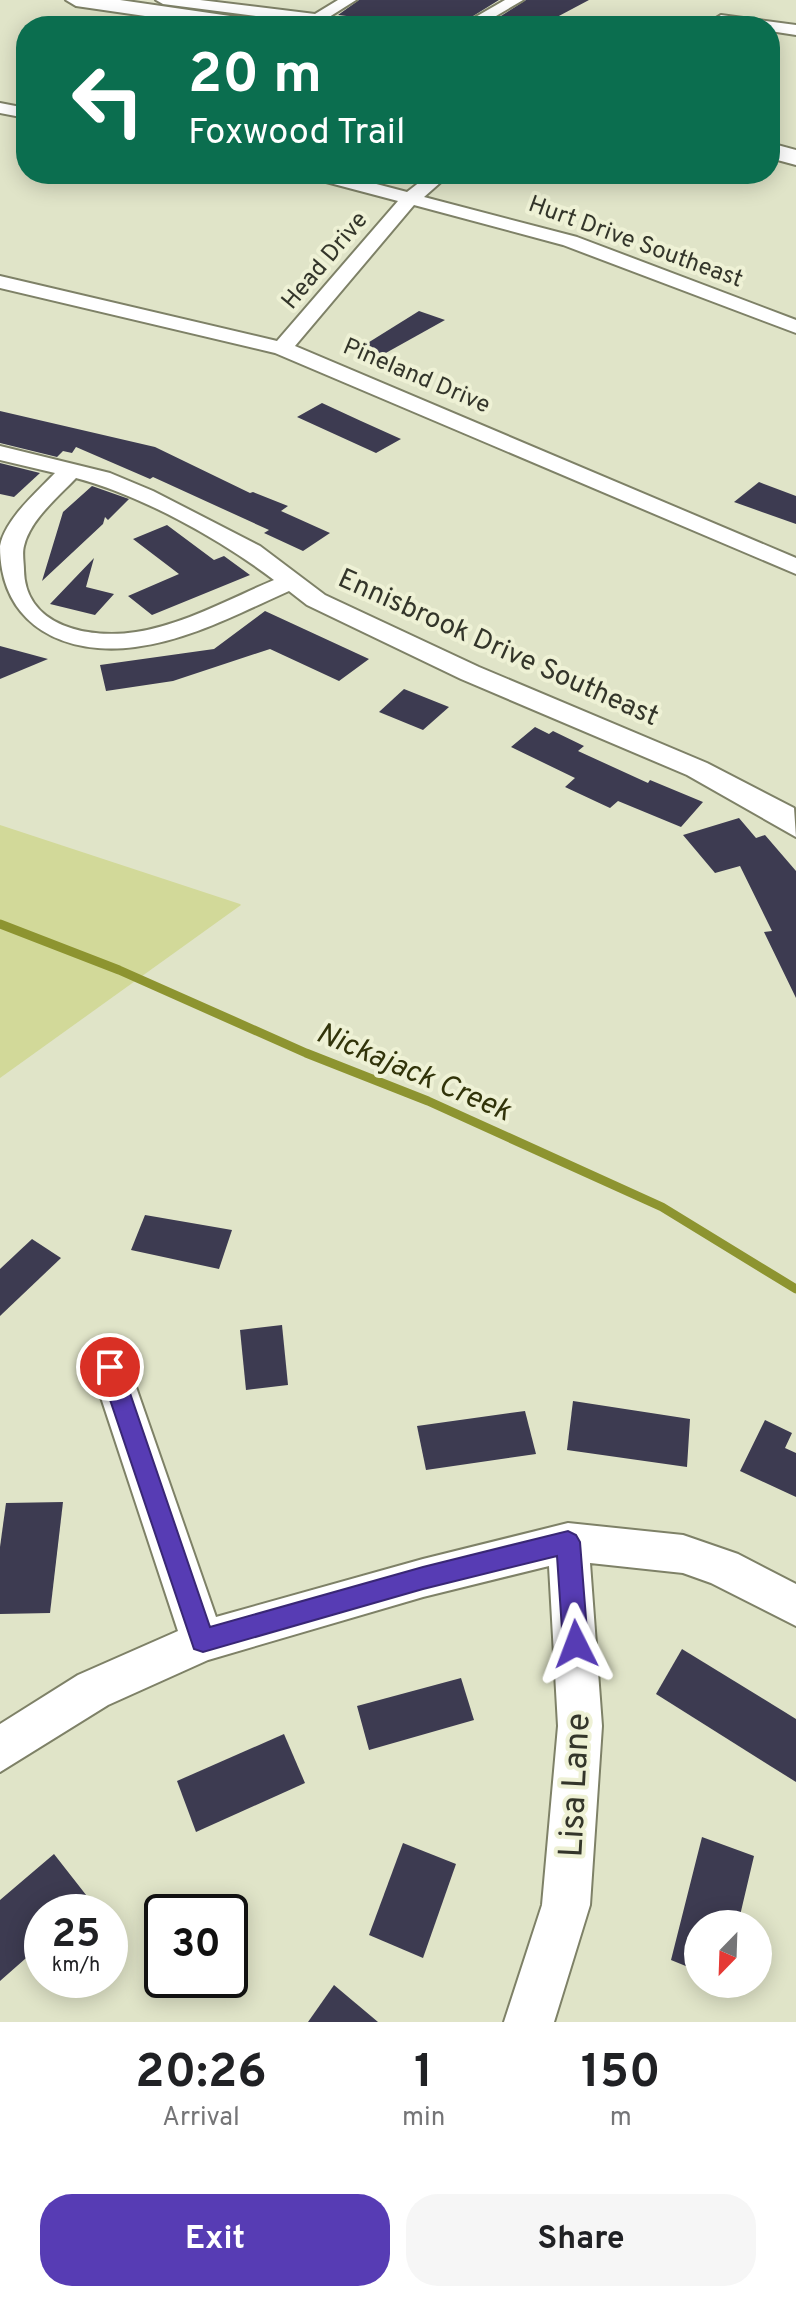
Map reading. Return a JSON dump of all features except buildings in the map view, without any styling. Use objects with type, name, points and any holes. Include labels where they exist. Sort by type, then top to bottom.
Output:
[{"type":"street","points":[[76,0],[188,16]]},
{"type":"street","points":[[163,0],[267,16]]},
{"type":"street","points":[[324,16],[349,0]]},
{"type":"street","points":[[486,16],[516,0]]},
{"type":"street","points":[[727,16],[739,8]]},
{"type":"street","name":"Hurt Drive Southeast","points":[[356,184],[570,241],[796,327]]},
{"type":"street","name":"Head Drive","points":[[282,348],[411,198],[428,184]]},
{"type":"street","name":"Pineland Drive","points":[[0,282],[282,348],[441,413],[796,567]]},
{"type":"street","name":"Ennisbrook Drive Southeast","points":[[0,453],[71,470],[145,496],[251,551],[316,600],[470,673],[697,769],[784,815],[796,828]]},
{"type":"street","points":[[71,470],[22,524],[10,549],[5,580],[9,598],[23,621],[46,634],[102,644],[160,635],[290,582]]},
{"type":"street","points":[[110,1367],[203,1641]]},
{"type":"street","points":[[0,1750],[93,1690],[203,1641],[423,1578],[568,1542],[683,1554],[723,1568],[796,1606]]},
{"type":"street","name":"Lisa Lane","points":[[529,2022],[566,1905],[580,1726],[568,1542]]},
{"type":"green space","points":[[0,825],[240,904],[241,905],[0,1078]]},
{"type":"waterway","name":"Nickajack Creek","points":[[0,924],[119,970],[306,1053],[428,1101],[662,1207],[796,1289]]},
{"type":"route","points":[[110,1367],[203,1641],[423,1578],[568,1542],[576,1644]]}]
